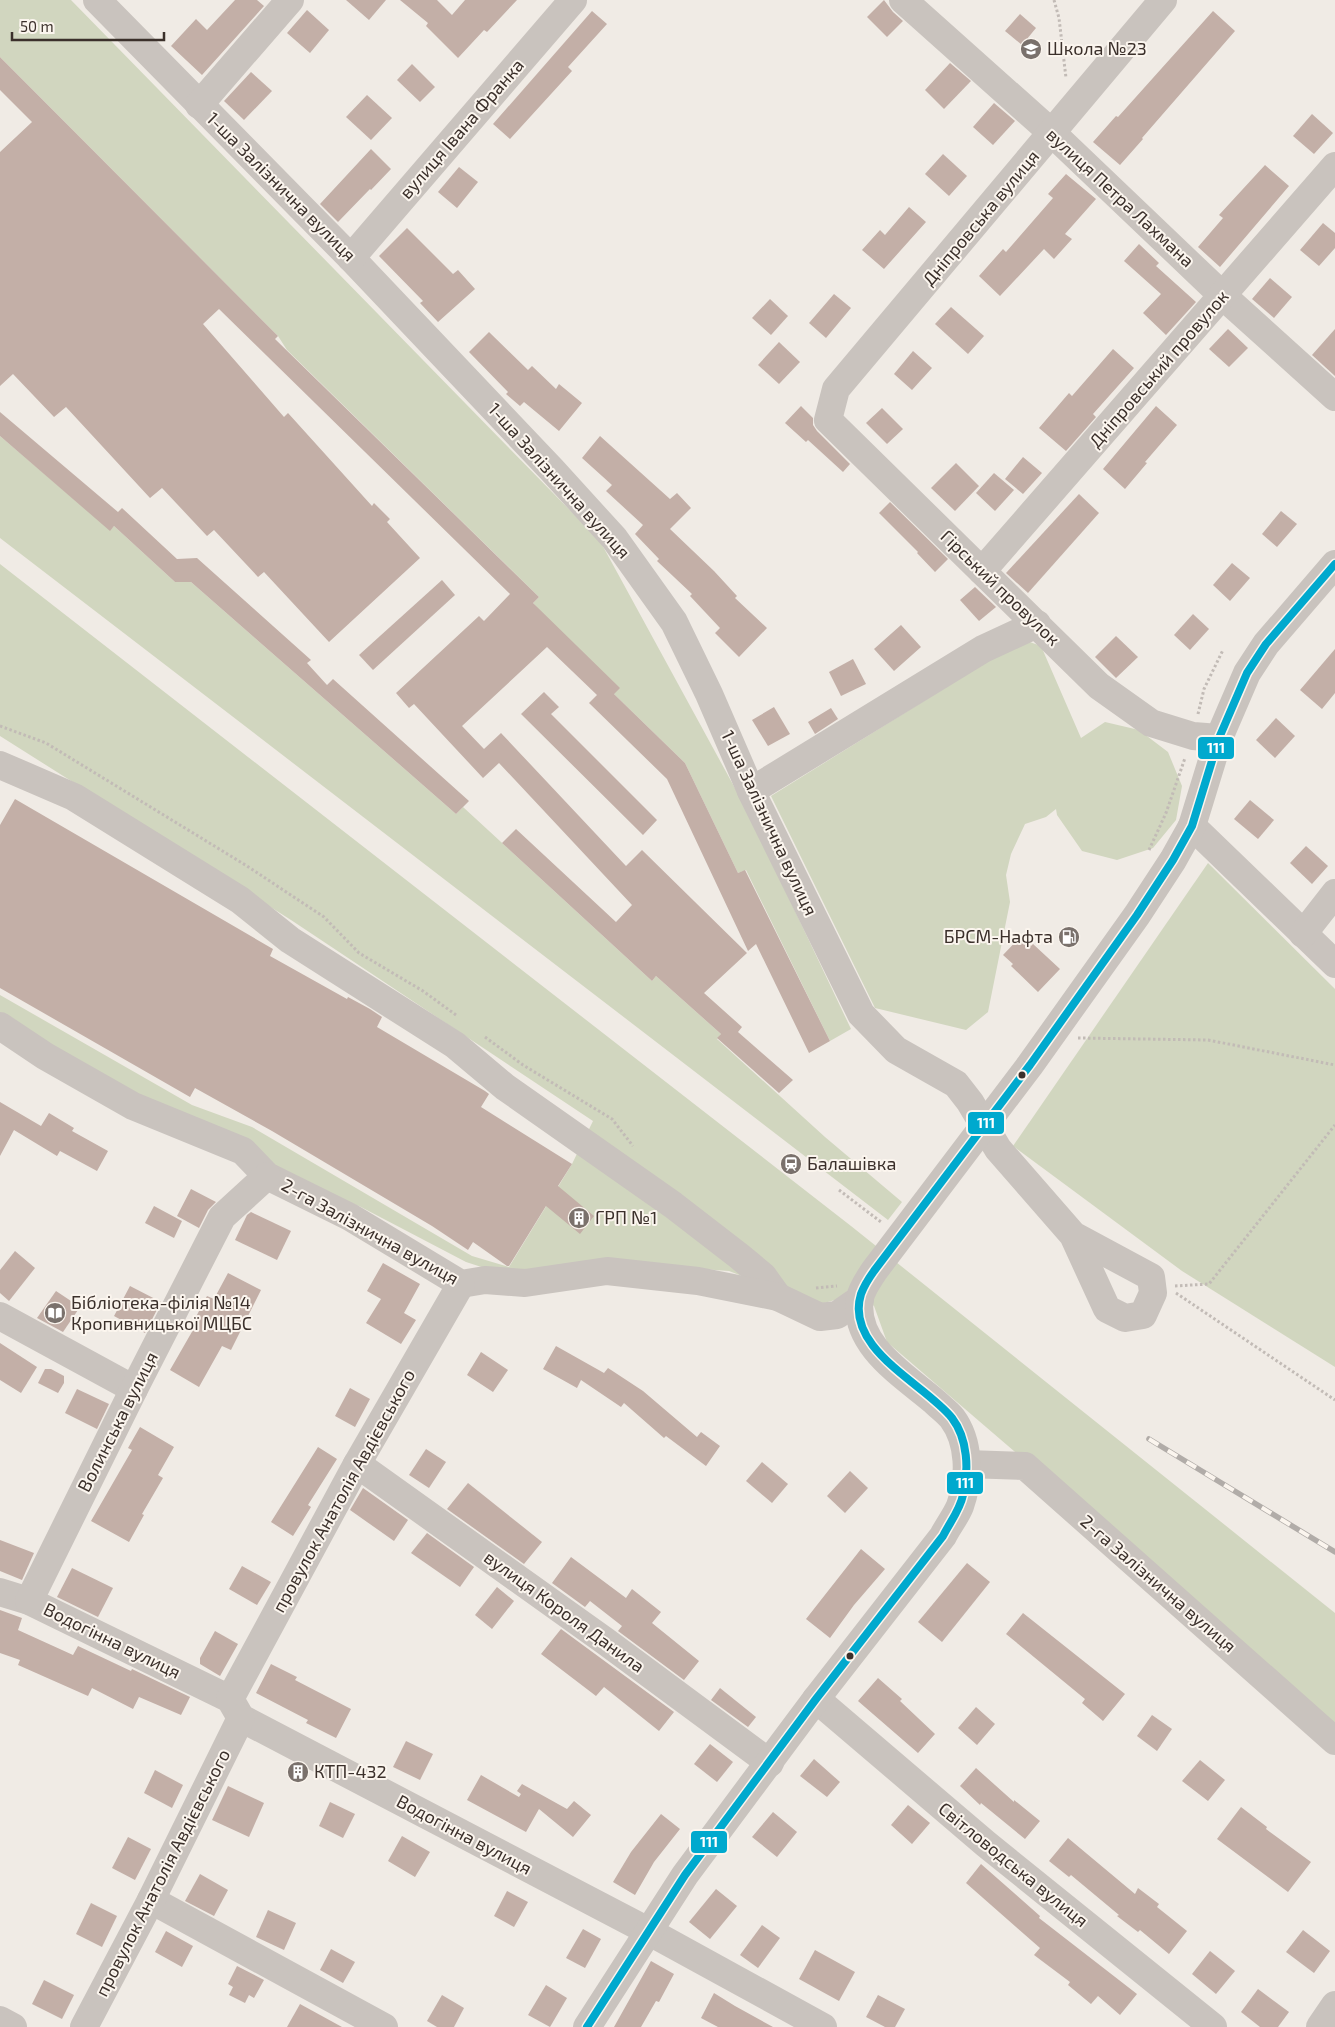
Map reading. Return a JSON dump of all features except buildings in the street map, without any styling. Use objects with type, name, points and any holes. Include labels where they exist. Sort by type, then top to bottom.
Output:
[{"type":"street","name":"1-ша Залізнична вулиця","points":[[97,0],[351,258],[614,538],[674,622],[710,694],[751,791],[861,1014],[896,1050],[956,1084],[970,1102],[998,1149],[1073,1235]]},
{"type":"street","points":[[199,105],[290,0]]},
{"type":"street","name":"вулиця Івана Франка","points":[[351,258],[573,0]]},
{"type":"street","name":"вулиця Петра Лахмана","points":[[903,0],[1052,133],[1224,296],[1335,397]]},
{"type":"street","name":"Дніпровська вулиця","points":[[836,388],[1162,0]]},
{"type":"street","name":"Дніпровський провулок","points":[[982,571],[1224,296],[1335,166]]},
{"type":"street","name":"Гірський провулок","points":[[836,388],[828,420],[1099,686],[1151,723],[1206,737]]},
{"type":"street","points":[[587,2027],[685,1876],[816,1699],[943,1536],[959,1507],[966,1477],[961,1433],[951,1417],[871,1344],[860,1315],[860,1299],[863,1289],[874,1271],[984,1127],[1137,915],[1173,860],[1192,826],[1206,737],[1266,644],[1335,564]]},
{"type":"street","points":[[751,791],[983,649],[1037,624]]},
{"type":"street","points":[[0,765],[74,797],[240,900],[290,940],[455,1045],[505,1087],[673,1205],[739,1256],[763,1276],[778,1297]]},
{"type":"street","points":[[1192,826],[1335,964]]},
{"type":"street","points":[[1303,934],[1335,893]]},
{"type":"street","name":"2-га Залізнична вулиця","points":[[0,1026],[45,1056],[133,1106],[243,1151],[267,1176],[350,1217],[461,1284],[485,1280],[525,1283],[607,1271],[698,1281],[778,1297],[820,1317],[837,1315],[860,1299]]},
{"type":"street","name":"Волинська вулиця","points":[[29,1601],[222,1217],[267,1176]]},
{"type":"street","points":[[1073,1235],[1159,1282],[1143,1315],[1125,1318],[1107,1309],[1073,1235]]},
{"type":"street","name":"провулок Анатолія Авдієвського","points":[[84,2027],[151,1900],[235,1709],[358,1464],[461,1284]]},
{"type":"street","points":[[0,1316],[134,1389]]},
{"type":"street","name":"вулиця Короля Данила","points":[[358,1464],[770,1763]]},
{"type":"street","name":"2-га Залізнична вулиця","points":[[966,1477],[1024,1466],[1335,1740]]},
{"type":"street","name":"Водогінна вулиця","points":[[0,1592],[29,1601],[235,1709],[823,2027]]},
{"type":"street","name":"Світловодська вулиця","points":[[816,1699],[986,1844],[1213,2027]]},
{"type":"street","points":[[151,1900],[384,2027]]},
{"type":"street","points":[[1320,2027],[1335,2005]]},
{"type":"street","points":[[0,2020],[13,2027]]},
{"type":"path","points":[[1054,0],[1059,18],[1069,110]]},
{"type":"path","points":[[1146,858],[1166,813],[1206,737],[1204,689],[1223,650]]},
{"type":"path","points":[[0,726],[46,743],[247,866],[324,917],[359,953],[423,991],[462,1019]]},
{"type":"path","points":[[485,1036],[523,1065],[612,1119],[634,1148]]},
{"type":"path","points":[[1074,1038],[1208,1040],[1335,1064]]},
{"type":"path","points":[[1159,1282],[1208,1284],[1335,1125]]},
{"type":"path","points":[[840,1190],[882,1223]]},
{"type":"path","points":[[1159,1282],[1335,1400]]},
{"type":"green space","points":[[0,0],[71,0],[600,541],[748,812],[851,1029],[830,1041],[746,870],[738,873],[685,763],[614,694],[533,603],[539,597],[287,350],[278,336],[0,57]]},
{"type":"green space","points":[[0,436],[110,530],[114,526],[175,582],[191,582],[456,814],[463,807],[652,981],[656,976],[721,1034],[717,1039],[825,1137],[902,1202],[888,1220],[0,538]]},
{"type":"green space","points":[[0,564],[851,1226],[1335,1613],[1335,1727],[887,1342],[874,1306],[851,1286],[842,1298],[817,1305],[729,1271],[594,1261],[500,1273],[466,1262],[359,1206],[278,1175],[120,1090],[0,1016],[0,995],[192,1105],[252,1127],[472,1256],[509,1267],[572,1164],[593,1121],[291,920],[0,736]]},
{"type":"green space","points":[[1027,641],[1041,646],[1081,738],[1105,722],[1139,730],[1168,752],[1182,786],[1176,820],[1153,848],[1117,860],[1082,851],[1057,815],[1056,809],[1046,817],[1025,824],[1011,854],[1006,875],[1010,902],[988,1012],[966,1030],[875,1008],[771,796],[993,658]]},
{"type":"green space","points":[[1208,863],[1335,989],[1335,1367],[1182,1271],[1013,1146]]},
{"type":"railway","points":[[1149,1439],[1335,1552]]},
{"type":"transit line","name":"111","points":[[587,2027],[685,1875],[816,1699],[943,1536],[957,1511],[962,1500],[966,1475],[966,1455],[961,1435],[952,1418],[940,1405],[890,1364],[875,1348],[864,1332],[859,1314],[861,1294],[874,1271],[1030,1065],[1137,915],[1173,860],[1192,826],[1219,738],[1247,673],[1266,644],[1335,564]]},
{"type":"place","name":"Школа №23","points":[[1031,49]]},
{"type":"place","name":"БРСМ-Нафта","points":[[1069,937]]},
{"type":"place","name":"Балашівка","points":[[791,1164]]},
{"type":"place","name":"ГРП №1","points":[[579,1218]]},
{"type":"place","name":"Бібліотека-філія №14 Кропивницької МЦБС","points":[[55,1313]]},
{"type":"place","name":"КТП-432","points":[[298,1772]]}]
